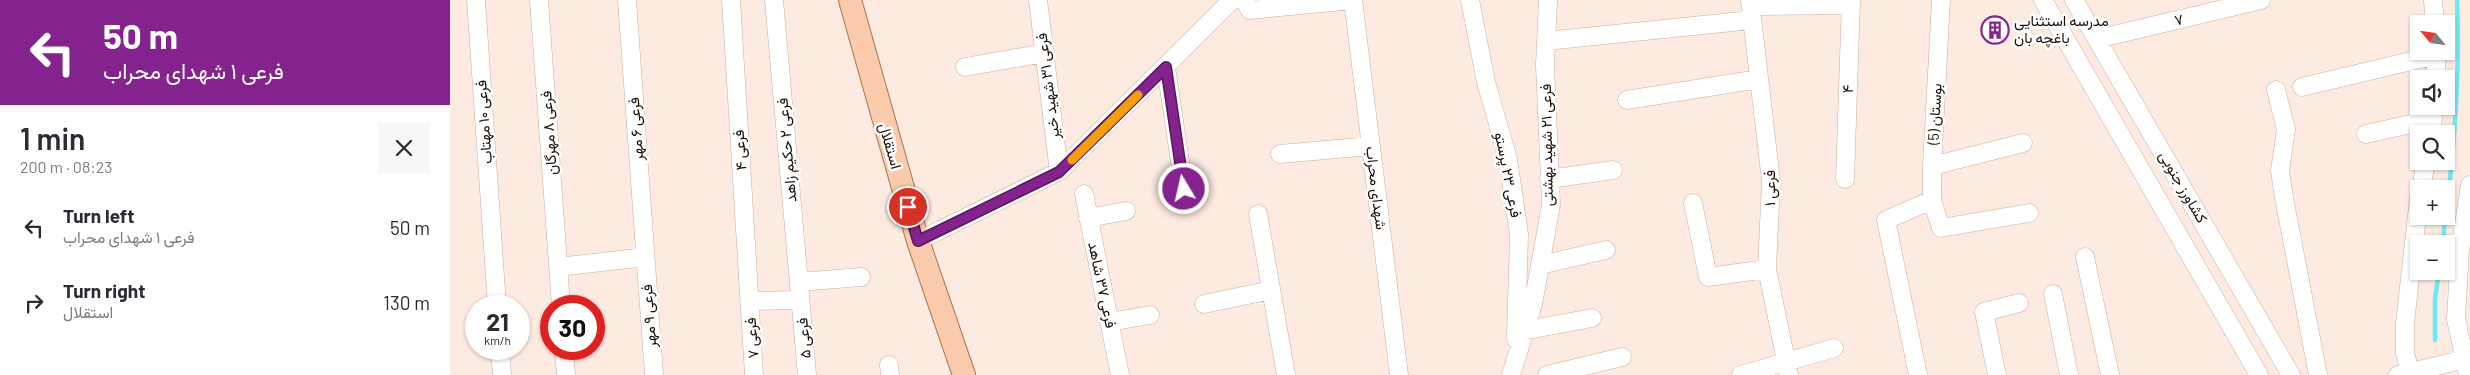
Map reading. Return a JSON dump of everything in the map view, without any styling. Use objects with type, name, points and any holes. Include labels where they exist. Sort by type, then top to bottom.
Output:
[{"type":"main road","name":"استقلال","points":[[850,0],[918,241],[964,375]]},
{"type":"street","name":"فرعی ۱۰ مهتاب","points":[[476,0],[496,295]]},
{"type":"street","name":"فرعی ۸ مهرگان","points":[[539,0],[560,295]]},
{"type":"street","name":"فرعی ۶ مهر","points":[[626,0],[645,257]]},
{"type":"street","name":"فرعی ۴","points":[[731,0],[749,301]]},
{"type":"street","name":"فرعی ۲ حکیم زاهد","points":[[774,0],[800,300]]},
{"type":"street","name":"فرعی ۳۱ شهید خیر","points":[[1038,0],[1059,172]]},
{"type":"street","points":[[918,241],[1059,172],[1232,0]]},
{"type":"street","points":[[1244,0],[1250,10],[1353,0]]},
{"type":"street","name":"شهدای محراب","points":[[1353,0],[1399,375]]},
{"type":"street","name":"فرعی ۲۳ پرستو","points":[[1470,0],[1486,82],[1508,159],[1519,234],[1520,331]]},
{"type":"street","name":"فرعی ۲۱ شهید بهشتی","points":[[1511,375],[1520,331],[1533,304],[1550,205],[1546,40],[1548,0]]},
{"type":"street","name":"بوستان (5)","points":[[1941,0],[1932,166],[1932,200],[1941,228],[2029,213]]},
{"type":"street","name":"کشاورز جنوبی","points":[[2043,0],[2259,375]]},
{"type":"street","name":"کشاورز جنوبی","points":[[2074,0],[2291,375]]},
{"type":"street","points":[[2433,0],[2434,15]]},
{"type":"street","name":"۷","points":[[2097,39],[2253,1]]},
{"type":"street","points":[[1546,40],[1751,9],[1851,3]]},
{"type":"street","name":"۴","points":[[1845,179],[1851,3]]},
{"type":"street","name":"فرعی ۱","points":[[1751,9],[1772,180],[1767,269],[1788,368]]},
{"type":"street","points":[[965,67],[1044,54]]},
{"type":"street","points":[[2302,86],[2410,59]]},
{"type":"street","points":[[1166,67],[1184,189]]},
{"type":"street","points":[[1627,100],[1760,79]]},
{"type":"street","points":[[2276,90],[2286,129],[2280,171],[2318,375]]},
{"type":"street","points":[[2366,134],[2433,120]]},
{"type":"street","points":[[1932,166],[2023,143]]},
{"type":"street","points":[[1280,154],[1371,146]]},
{"type":"street","points":[[1549,179],[1613,170]]},
{"type":"street","points":[[2416,225],[2405,323],[2407,374],[2467,364],[2456,319],[2460,250],[2470,185]]},
{"type":"street","name":"فرعی ۳۷ شاهد","points":[[1084,194],[1120,375]]},
{"type":"street","points":[[1918,375],[1886,220],[1932,200]]},
{"type":"street","points":[[1693,203],[1708,277],[1767,269]]},
{"type":"street","points":[[1088,218],[1126,211]]},
{"type":"street","points":[[1258,214],[1286,375]]},
{"type":"street","points":[[1540,266],[1606,250]]},
{"type":"street","points":[[558,267],[645,257]]},
{"type":"street","name":"فرعی ۹ مهر","points":[[645,257],[654,375]]},
{"type":"street","points":[[2085,257],[2110,375]]},
{"type":"street","points":[[799,282],[861,277]]},
{"type":"street","points":[[1204,304],[1271,290]]},
{"type":"street","points":[[2052,294],[2069,375]]},
{"type":"street","points":[[749,301],[800,300]]},
{"type":"street","name":"فرعی ۵","points":[[800,300],[807,375]]},
{"type":"street","name":"فرعی ۷","points":[[749,301],[754,375]]},
{"type":"street","points":[[1997,375],[1984,312],[2018,303]]},
{"type":"street","points":[[1110,322],[1150,314]]},
{"type":"street","points":[[1520,331],[1592,318]]},
{"type":"street","points":[[1741,375],[1788,368],[1834,348]]},
{"type":"street","points":[[1547,375],[1622,358]]},
{"type":"street","points":[[501,360],[502,375]]},
{"type":"street","points":[[565,360],[566,375]]},
{"type":"waterway","points":[[2450,180],[2456,107],[2458,54],[2457,0]]},
{"type":"waterway","points":[[2443,235],[2445,225]]},
{"type":"waterway","points":[[2435,340],[2435,299],[2438,280]]},
{"type":"slow traffic","points":[[1072,160],[1138,95]]},
{"type":"place","name":"مدرسه استثنایی باغچه بان","points":[[1995,30]]},
{"type":"route","points":[[908,207],[918,241],[1059,172],[1166,67],[1184,189]]}]
